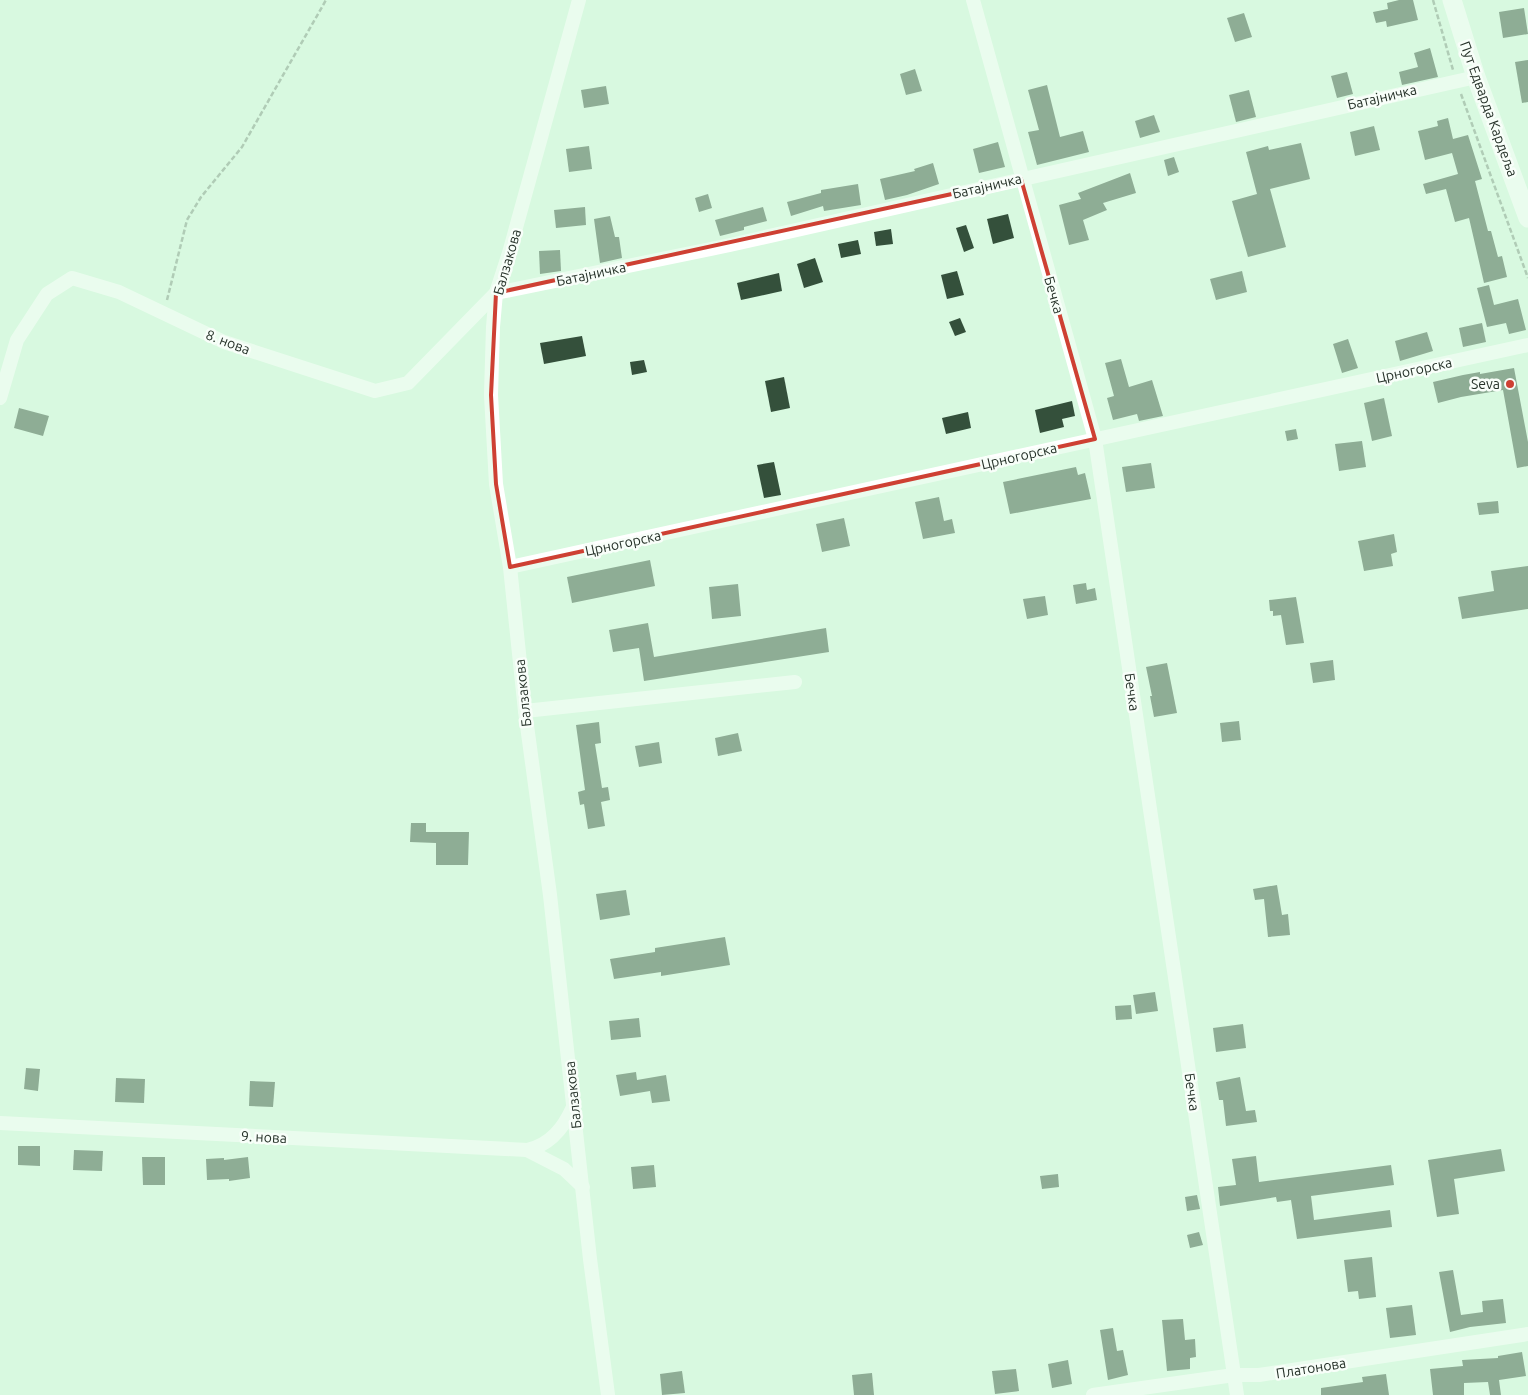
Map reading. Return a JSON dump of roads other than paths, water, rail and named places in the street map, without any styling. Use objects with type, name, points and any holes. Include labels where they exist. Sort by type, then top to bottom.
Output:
[{"type":"main road","name":"Пут Едварда Кардеља","points":[[1452,0],[1476,76],[1528,218]]},
{"type":"street","name":"Балзакова","points":[[579,0],[496,293],[491,396],[496,484],[510,567],[525,711],[550,895],[608,1395]]},
{"type":"street","name":"Бечка","points":[[973,0],[1021,179],[1095,439],[1237,1395]]},
{"type":"street","name":"Батајничка","points":[[496,293],[730,245],[1476,76]]},
{"type":"street","name":"8. нова","points":[[0,398],[17,340],[47,294],[72,278],[119,292],[224,342],[375,391],[408,383],[496,293]]},
{"type":"street","name":"Црногорска","points":[[510,567],[1528,345]]},
{"type":"street","points":[[525,711],[795,682]]},
{"type":"street","name":"9. нова","points":[[0,1124],[527,1150],[537,1148],[558,1133],[574,1105]]},
{"type":"street","name":"9. нова","points":[[527,1150],[546,1158],[564,1169],[583,1187]]},
{"type":"street","name":"Платонова","points":[[1092,1395],[1234,1375],[1260,1375],[1528,1334]]},
{"type":"place","name":"Seva","points":[[1510,384]]}]
